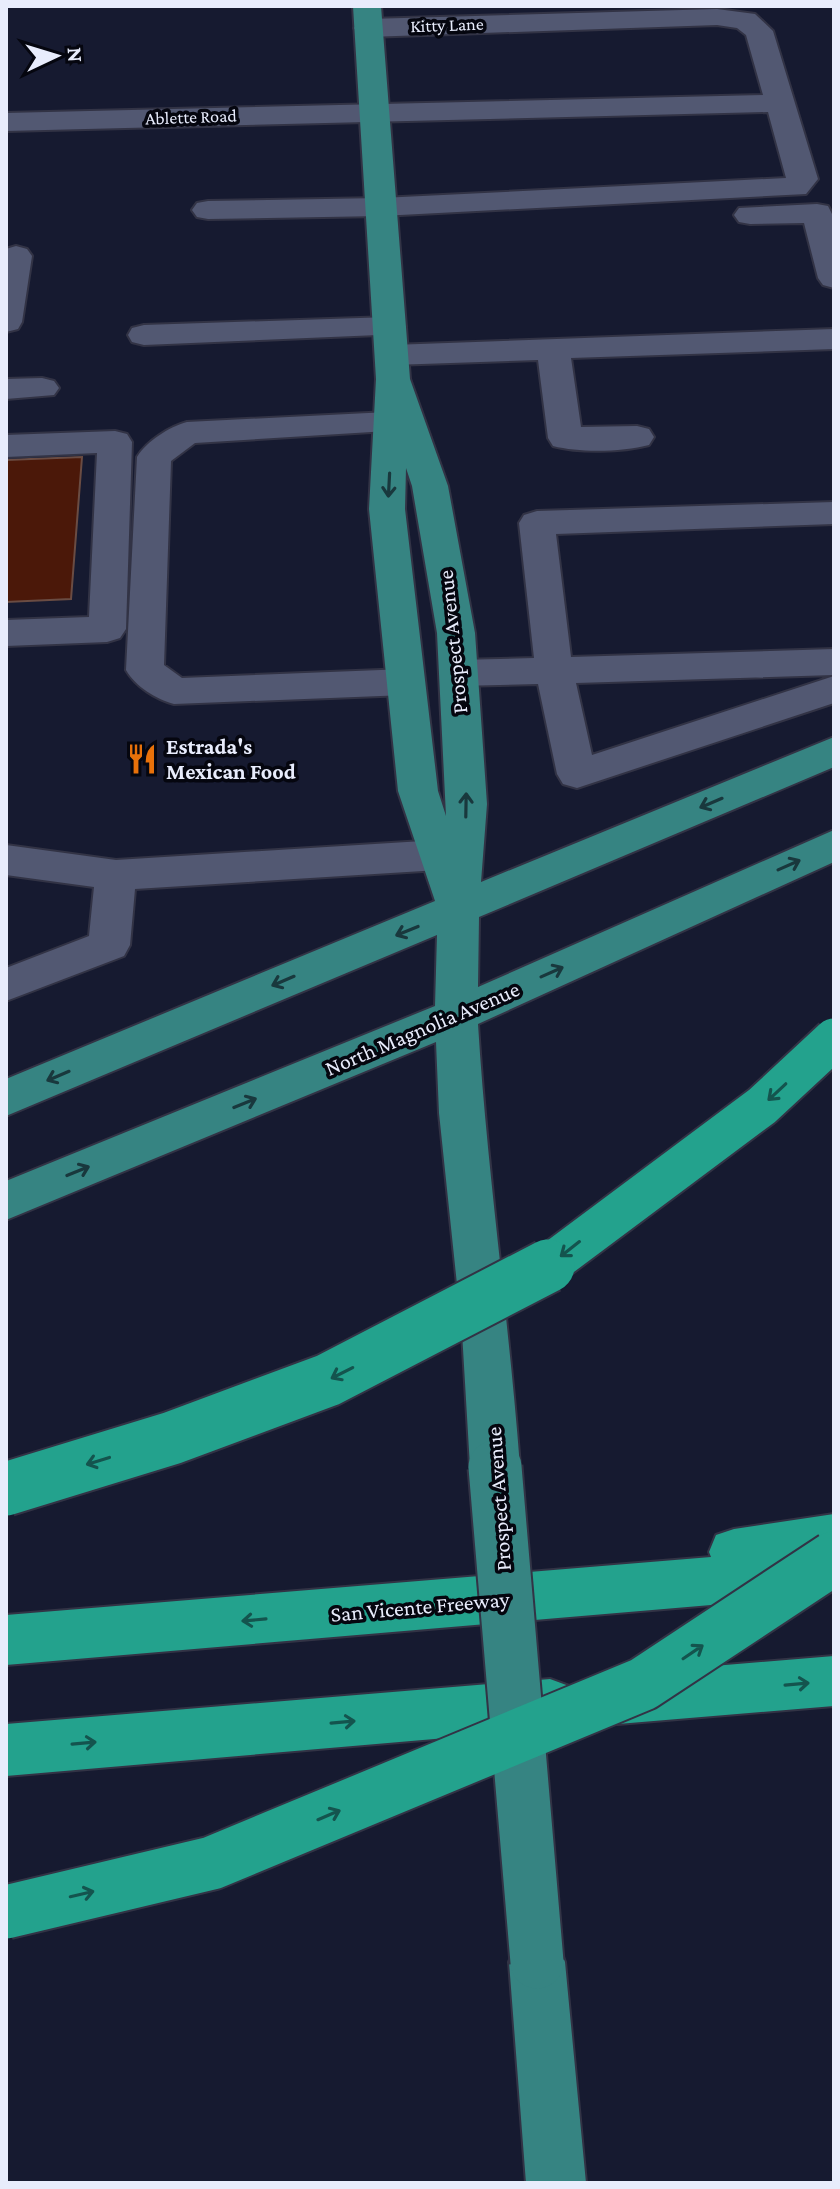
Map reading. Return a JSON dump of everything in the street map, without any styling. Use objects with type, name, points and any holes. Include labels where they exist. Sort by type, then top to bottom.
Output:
[{"type":"highway","points":[[6,1489],[172,1438],[328,1380],[546,1268],[762,1106],[834,1039]]},
{"type":"highway","points":[[324,1615],[834,1537]]},
{"type":"highway","points":[[6,1912],[212,1863],[643,1684],[834,1558]]},
{"type":"highway","name":"San Vicente Freeway","points":[[6,1640],[834,1571]]},
{"type":"highway","points":[[6,1750],[834,1681]]},
{"type":"main road","name":"Prospect Avenue","points":[[368,17],[392,354],[400,422],[387,509],[418,791],[458,911]]},
{"type":"main road","name":"Prospect Avenue","points":[[400,422],[430,486],[456,633],[467,804],[458,911],[456,1015],[461,1113],[486,1332],[556,2183]]},
{"type":"main road","points":[[6,1098],[834,751]]},
{"type":"main road","name":"North Magnolia Avenue","points":[[6,1201],[456,1015],[834,845]]},
{"type":"street","name":"Kitty Lane","points":[[368,17],[717,17],[745,20],[759,31],[803,179],[795,187],[382,217]]},
{"type":"street","name":"Ablette Road","points":[[6,122],[780,103]]},
{"type":"street","points":[[208,210],[382,217],[817,213],[834,278]]},
{"type":"street","points":[[6,322],[16,256]]},
{"type":"street","points":[[144,335],[392,354],[834,339]]},
{"type":"street","points":[[553,349],[565,438],[637,437]]},
{"type":"street","points":[[6,389],[42,388]]},
{"type":"street","points":[[400,422],[187,433],[154,457],[145,670],[174,691],[406,682]]},
{"type":"street","points":[[6,446],[115,442],[107,629],[6,633]]},
{"type":"street","points":[[834,513],[537,523],[554,671],[577,774],[834,689]]},
{"type":"street","points":[[458,673],[834,662]]},
{"type":"street","points":[[6,860],[116,875],[439,855]]},
{"type":"street","points":[[6,985],[109,945],[116,875]]},
{"type":"building","points":[[82,457],[71,599],[6,602],[6,460]]},
{"type":"place","name":"Estrada's Mexican Food","points":[[142,759]]}]
